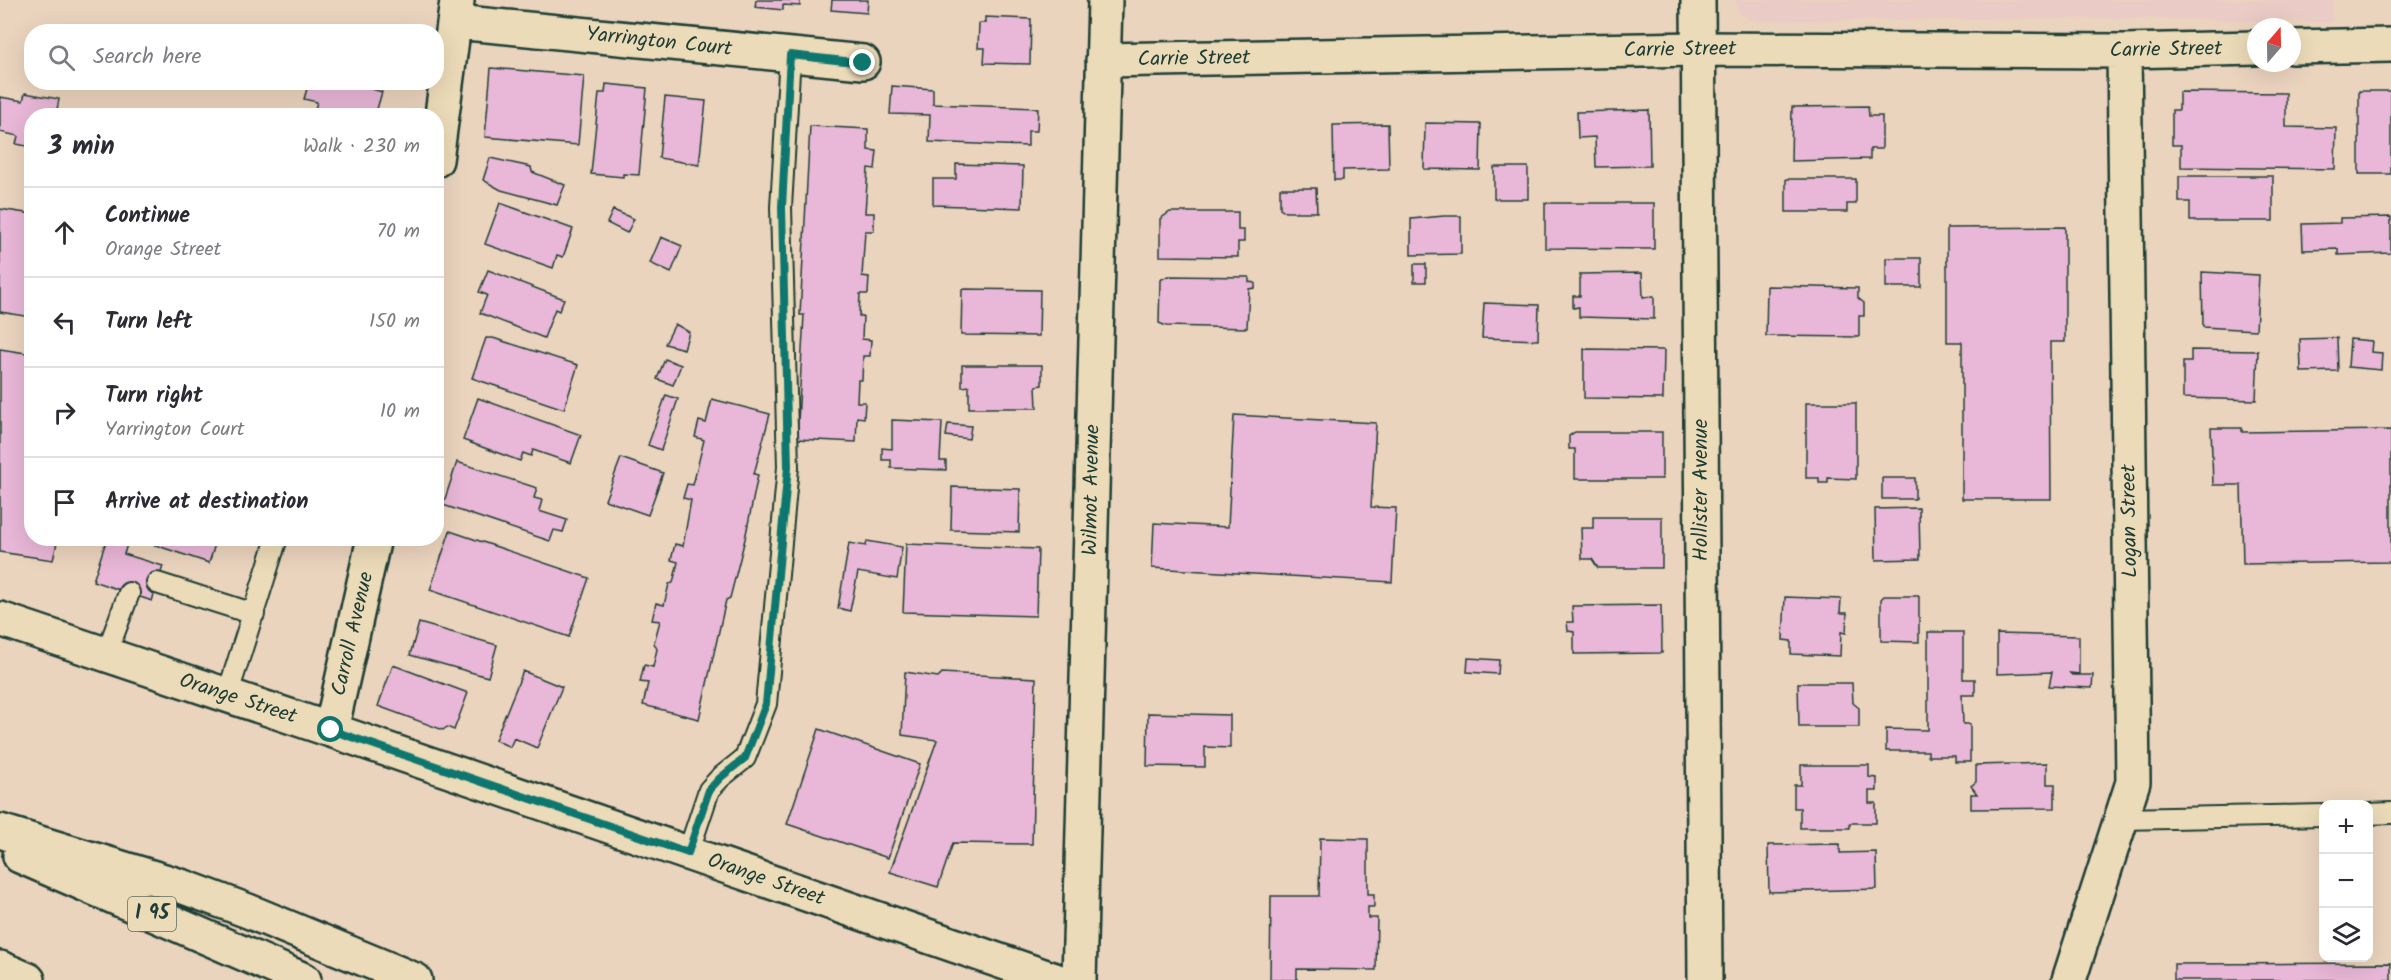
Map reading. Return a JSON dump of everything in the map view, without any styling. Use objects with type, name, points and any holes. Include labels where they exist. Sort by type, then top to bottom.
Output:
[{"type":"main road","name":"Wilmot Avenue","points":[[1079,980],[1105,0]]},
{"type":"main road","name":"Hollister Avenue","points":[[1698,0],[1704,980]]},
{"type":"main road","name":"Yarrington Court","points":[[457,11],[863,63]]},
{"type":"main road","points":[[443,108],[457,11]]},
{"type":"main road","points":[[2301,47],[2391,45]]},
{"type":"main road","name":"Carrie Street","points":[[1103,60],[1698,49],[2124,51],[2247,48]]},
{"type":"main road","name":"Logan Street","points":[[2069,980],[2133,782],[2124,51]]},
{"type":"main road","name":"Carroll Avenue","points":[[331,730],[372,546]]},
{"type":"main road","name":"Orange Street","points":[[0,620],[331,730],[1055,980]]},
{"type":"main road","points":[[0,831],[184,887],[415,980]]},
{"type":"main road","name":"I 95","points":[[0,848],[304,980]]},
{"type":"main road","points":[[0,968],[28,980]]},
{"type":"lane","points":[[688,853],[709,790],[745,758],[766,704],[788,467],[782,207],[790,55]]},
{"type":"lane","points":[[227,696],[275,546]]},
{"type":"lane","points":[[157,583],[254,614]]},
{"type":"lane","points":[[106,655],[129,593]]},
{"type":"lane","points":[[2373,814],[2391,813]]},
{"type":"lane","points":[[2121,819],[2319,815]]},
{"type":"shaded area","points":[[1735,0],[2332,0],[2332,23],[2301,22],[2301,18],[2247,18],[2247,21],[2142,18],[1761,21],[1748,19],[1739,13]]},
{"type":"building","points":[[756,0],[800,0],[800,6],[783,5],[783,10],[755,7]]},
{"type":"building","points":[[832,0],[868,0],[867,13],[831,10]]},
{"type":"building","points":[[985,17],[1031,19],[1030,64],[984,63],[985,48],[978,48],[979,23],[985,23]]},
{"type":"building","points":[[491,68],[584,76],[578,145],[485,137]]},
{"type":"building","points":[[606,84],[647,88],[639,175],[623,174],[623,177],[591,174],[599,93],[605,93]]},
{"type":"building","points":[[892,86],[933,89],[933,104],[1038,108],[1037,131],[1028,131],[1028,146],[929,142],[930,115],[890,114]]},
{"type":"building","points":[[307,90],[375,90],[382,92],[377,108],[315,108],[317,102],[304,99]]},
{"type":"building","points":[[2359,91],[2391,91],[2391,174],[2359,174]]},
{"type":"building","points":[[2179,92],[2286,93],[2286,127],[2336,128],[2335,169],[2181,167],[2181,145],[2172,145],[2172,110],[2179,110]]},
{"type":"building","points":[[25,93],[59,99],[57,108],[24,108],[24,146],[16,144],[18,136],[0,132],[0,97],[23,101]]},
{"type":"building","points":[[665,97],[706,101],[699,165],[659,158]]},
{"type":"building","points":[[1868,106],[1869,116],[1882,116],[1882,149],[1870,149],[1870,159],[1791,161],[1792,107]]},
{"type":"building","points":[[1649,110],[1650,166],[1596,167],[1595,137],[1578,138],[1577,112]]},
{"type":"building","points":[[1425,123],[1481,124],[1480,170],[1424,169]]},
{"type":"building","points":[[1388,124],[1389,169],[1343,170],[1343,180],[1334,180],[1333,125]]},
{"type":"building","points":[[810,126],[868,129],[868,150],[877,151],[875,169],[868,168],[865,213],[874,213],[874,231],[865,231],[862,276],[869,277],[868,294],[860,294],[859,316],[863,316],[862,339],[871,340],[870,356],[863,356],[862,380],[858,380],[857,402],[865,402],[864,418],[857,417],[856,442],[797,439],[804,315],[800,315]]},
{"type":"building","points":[[490,158],[531,167],[532,172],[565,185],[557,205],[501,190],[483,180]]},
{"type":"building","points":[[956,164],[1023,166],[1022,208],[933,205],[933,179],[956,179]]},
{"type":"building","points":[[1494,167],[1528,167],[1528,199],[1494,199]]},
{"type":"building","points":[[2179,176],[2273,176],[2273,221],[2190,221],[2190,202],[2179,202]]},
{"type":"building","points":[[1786,179],[1856,179],[1856,204],[1847,204],[1847,212],[1786,212]]},
{"type":"building","points":[[1280,188],[1316,188],[1317,212],[1286,212],[1280,208]]},
{"type":"building","points":[[500,203],[573,229],[563,257],[557,255],[553,268],[485,244]]},
{"type":"building","points":[[1545,203],[1654,203],[1654,249],[1545,248]]},
{"type":"building","points":[[0,209],[24,213],[24,316],[0,312]]},
{"type":"building","points":[[613,210],[634,219],[627,233],[607,223]]},
{"type":"building","points":[[1170,212],[1238,212],[1238,230],[1244,230],[1244,242],[1238,242],[1238,257],[1160,256],[1160,219]]},
{"type":"building","points":[[1461,216],[1461,254],[1411,255],[1411,219]]},
{"type":"building","points":[[2391,217],[2391,253],[2338,255],[2338,249],[2303,250],[2302,224],[2340,223],[2340,218]]},
{"type":"building","points":[[2065,227],[2065,342],[2050,342],[2051,499],[1962,499],[1962,342],[1947,342],[1947,228]]},
{"type":"building","points":[[661,237],[682,246],[671,273],[650,263]]},
{"type":"building","points":[[1886,258],[1921,258],[1921,287],[1886,287]]},
{"type":"building","points":[[1414,264],[1426,264],[1426,282],[1414,282]]},
{"type":"building","points":[[488,270],[564,299],[559,311],[555,309],[544,338],[480,313],[487,295],[479,292]]},
{"type":"building","points":[[2202,272],[2259,275],[2256,330],[2203,327]]},
{"type":"building","points":[[1642,273],[1643,297],[1654,296],[1654,319],[1579,317],[1579,307],[1573,308],[1573,296],[1580,296],[1580,274]]},
{"type":"building","points":[[1168,276],[1249,277],[1249,282],[1255,283],[1255,288],[1249,289],[1247,328],[1166,326],[1159,323],[1160,280]]},
{"type":"building","points":[[1767,286],[1858,288],[1858,298],[1864,303],[1864,316],[1859,316],[1859,337],[1766,336]]},
{"type":"building","points":[[962,289],[1040,290],[1039,336],[961,335]]},
{"type":"building","points":[[1484,303],[1539,305],[1538,340],[1482,338]]},
{"type":"building","points":[[675,324],[689,332],[684,349],[665,344]]},
{"type":"building","points":[[486,338],[493,338],[578,365],[564,409],[472,378]]},
{"type":"building","points":[[2337,338],[2338,371],[2301,372],[2300,339]]},
{"type":"building","points":[[2350,339],[2372,341],[2371,352],[2382,353],[2381,370],[2348,367]]},
{"type":"building","points":[[0,349],[24,353],[24,546],[56,546],[53,560],[0,552]]},
{"type":"building","points":[[1584,349],[1664,350],[1663,399],[1584,398]]},
{"type":"building","points":[[2191,350],[2258,351],[2256,400],[2183,398],[2183,362],[2191,362]]},
{"type":"building","points":[[665,359],[681,365],[673,385],[657,379]]},
{"type":"building","points":[[962,365],[1042,365],[1042,385],[1036,386],[1037,408],[969,408],[969,386],[962,387]]},
{"type":"building","points":[[666,395],[678,399],[661,450],[648,445]]},
{"type":"building","points":[[478,398],[581,435],[571,463],[533,450],[531,456],[523,453],[520,461],[463,440]]},
{"type":"building","points":[[712,399],[770,414],[754,474],[758,475],[745,539],[730,598],[726,600],[699,719],[643,705],[648,683],[640,682],[644,665],[653,667],[657,649],[654,643],[660,621],[652,620],[656,603],[664,605],[669,584],[673,583],[678,562],[671,560],[675,544],[683,546],[691,500],[683,498],[687,484],[693,485],[704,440],[695,437],[699,421],[706,423]]},
{"type":"building","points":[[1806,403],[1856,403],[1856,479],[1828,478],[1828,483],[1819,483],[1819,478],[1806,478]]},
{"type":"building","points":[[1234,415],[1376,423],[1371,507],[1396,508],[1392,582],[1152,568],[1154,523],[1228,527]]},
{"type":"building","points":[[892,420],[942,422],[940,461],[946,461],[946,470],[891,468],[891,460],[882,460],[882,448],[892,449]]},
{"type":"building","points":[[948,424],[971,426],[969,439],[946,436]]},
{"type":"building","points":[[2211,428],[2242,428],[2242,432],[2391,430],[2391,562],[2243,564],[2241,485],[2213,485]]},
{"type":"building","points":[[1575,432],[1662,432],[1662,479],[1575,479],[1575,449],[1569,449],[1569,436]]},
{"type":"building","points":[[621,458],[663,473],[648,515],[605,500]]},
{"type":"building","points":[[457,462],[537,488],[534,498],[542,500],[539,511],[567,520],[563,532],[554,530],[550,541],[444,505]]},
{"type":"building","points":[[1882,478],[1915,478],[1915,499],[1882,499]]},
{"type":"building","points":[[952,487],[1020,489],[1019,532],[951,530]]},
{"type":"building","points":[[1919,508],[1920,559],[1876,560],[1875,509]]},
{"type":"building","points":[[1593,517],[1662,517],[1662,568],[1598,568],[1592,559],[1582,559],[1581,528],[1593,528]]},
{"type":"building","points":[[450,531],[589,578],[569,637],[430,590]]},
{"type":"building","points":[[867,541],[902,547],[897,579],[858,572],[850,611],[838,608],[849,543],[866,546]]},
{"type":"building","points":[[906,544],[1038,549],[1036,616],[903,612]]},
{"type":"building","points":[[104,546],[126,546],[124,554],[163,566],[152,601],[93,581]]},
{"type":"building","points":[[158,546],[214,546],[209,563]]},
{"type":"building","points":[[1884,596],[1919,596],[1919,642],[1881,641],[1881,599]]},
{"type":"building","points":[[1785,597],[1841,599],[1840,613],[1847,613],[1846,633],[1841,632],[1840,656],[1791,654],[1791,641],[1783,640]]},
{"type":"building","points":[[1661,605],[1662,653],[1574,654],[1574,632],[1568,631],[1567,622],[1573,622],[1572,606]]},
{"type":"building","points":[[419,623],[497,645],[488,677],[410,655]]},
{"type":"building","points":[[1928,632],[1963,632],[1963,679],[1975,679],[1975,695],[1962,695],[1963,724],[1970,724],[1970,762],[1955,762],[1955,756],[1928,756],[1928,751],[1886,751],[1886,729],[1928,730]]},
{"type":"building","points":[[1997,634],[2079,636],[2079,674],[2070,673],[2072,675],[2093,675],[2092,688],[2049,686],[2052,672],[1997,674]]},
{"type":"building","points":[[1468,658],[1499,660],[1498,674],[1467,672]]},
{"type":"building","points":[[393,665],[468,693],[454,730],[447,727],[443,730],[378,706]]},
{"type":"building","points":[[523,671],[562,687],[537,748],[514,738],[510,747],[495,740]]},
{"type":"building","points":[[905,672],[938,677],[942,673],[1036,678],[1032,844],[953,843],[938,887],[890,872],[937,740],[902,735]]},
{"type":"building","points":[[1798,683],[1852,683],[1853,703],[1859,708],[1859,727],[1799,727]]},
{"type":"building","points":[[1148,713],[1230,715],[1230,748],[1205,747],[1205,767],[1147,766]]},
{"type":"building","points":[[819,729],[920,764],[888,858],[787,824]]},
{"type":"building","points":[[2047,763],[2047,784],[2055,784],[2055,808],[1971,809],[1971,794],[1977,794],[1971,786],[1976,782],[1976,765]]},
{"type":"building","points":[[1801,765],[1869,765],[1869,777],[1877,778],[1877,791],[1869,791],[1869,803],[1876,803],[1876,823],[1850,823],[1850,828],[1800,828],[1800,808],[1794,808],[1794,785],[1801,785]]},
{"type":"building","points":[[1320,838],[1368,839],[1368,894],[1374,894],[1374,907],[1368,907],[1368,918],[1377,918],[1376,970],[1297,969],[1297,980],[1270,980],[1271,896],[1319,896]]},
{"type":"building","points":[[1840,844],[1840,853],[1876,852],[1877,889],[1769,892],[1768,845]]},
{"type":"building","points":[[2391,963],[2391,980],[2174,980],[2174,964]]},
{"type":"route","points":[[331,730],[688,853],[709,790],[745,758],[766,704],[788,467],[782,207],[785,106],[790,55],[863,63]]}]
